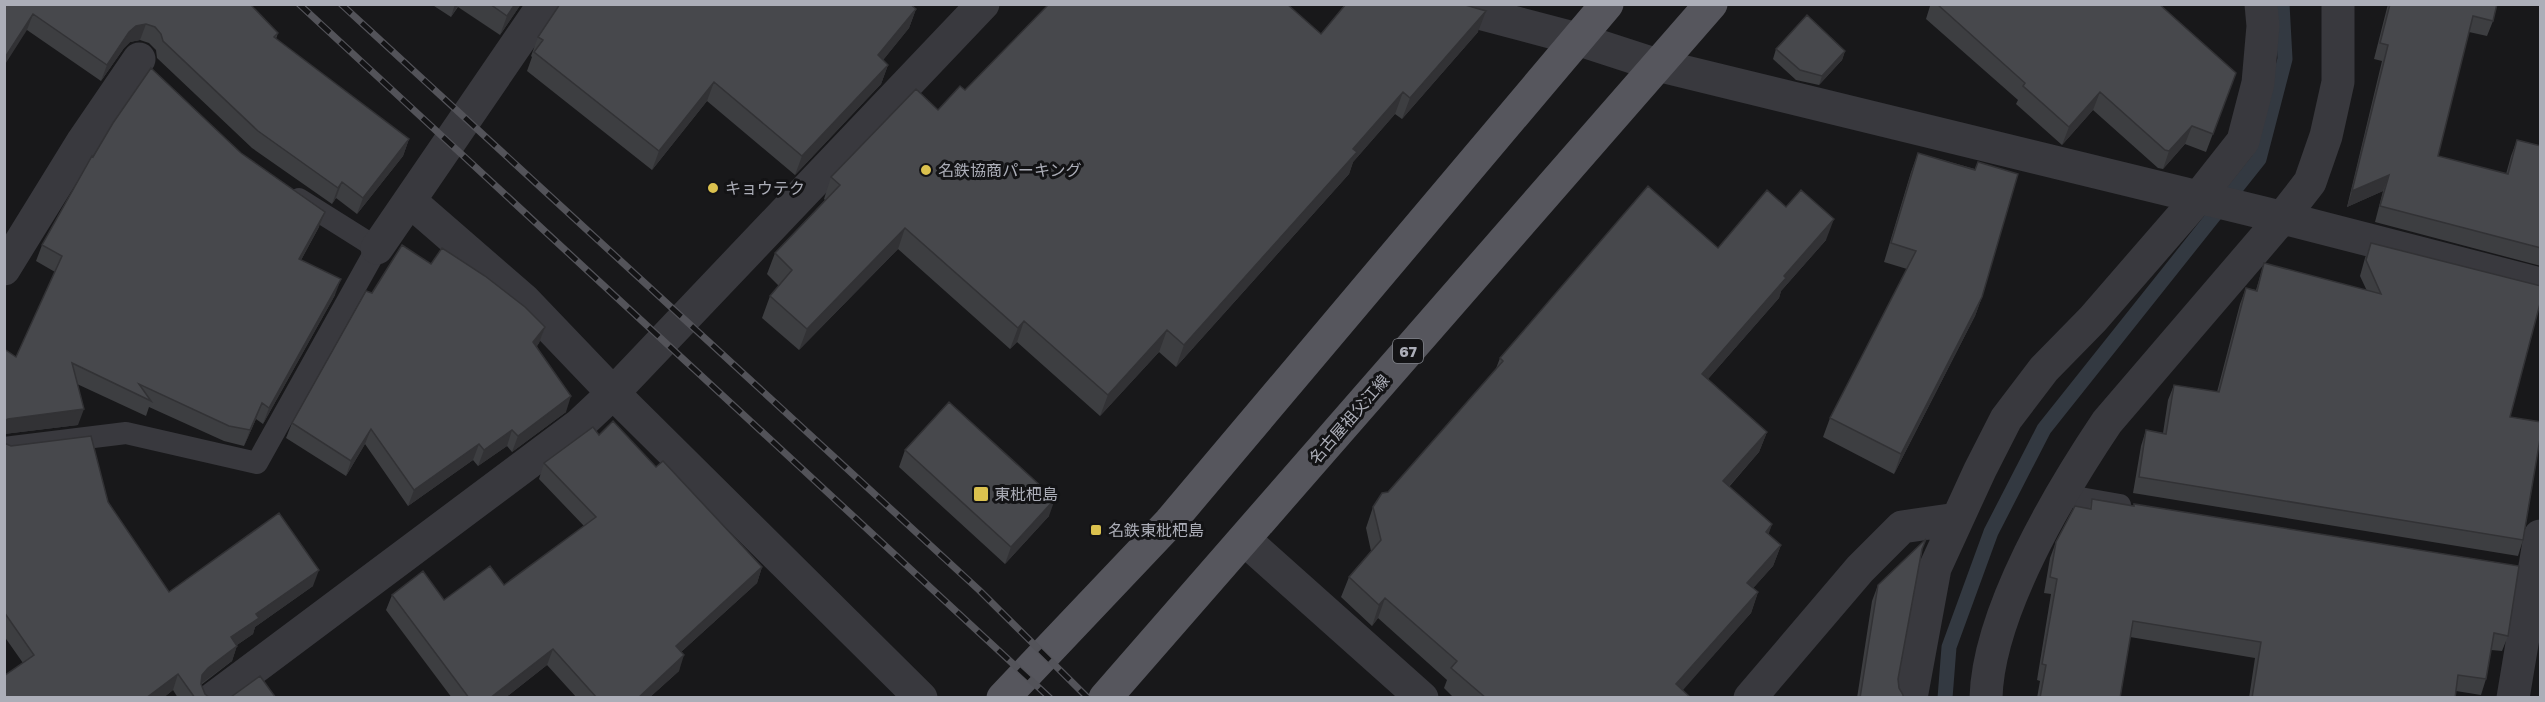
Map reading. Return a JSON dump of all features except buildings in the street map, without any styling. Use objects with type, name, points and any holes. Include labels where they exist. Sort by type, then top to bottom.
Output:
[{"type":"main road","points":[[1003,698],[1170,522],[1607,4]]},
{"type":"main road","name":"名古屋祖父江線","points":[[1105,698],[1711,4]]},
{"type":"street","points":[[377,248],[544,4]]},
{"type":"street","points":[[214,698],[579,425],[613,393],[983,4]]},
{"type":"street","points":[[1445,4],[1577,39],[1657,65],[2275,216],[2541,284]]},
{"type":"street","points":[[1911,698],[1935,568],[1980,470],[2012,411],[2044,369],[2205,200],[2243,141],[2258,83],[2262,15],[2238,4]]},
{"type":"street","points":[[1986,698],[1998,632],[2013,590],[2087,452],[2108,422],[2275,216],[2310,182],[2326,136],[2338,82],[2338,4]]},
{"type":"street","points":[[4,269],[83,141],[147,67]]},
{"type":"street","points":[[410,201],[524,300],[613,393],[921,698]]},
{"type":"street","points":[[1750,698],[1860,569],[1902,526],[1957,519]]},
{"type":"street","points":[[2513,698],[2523,570],[2541,536]]},
{"type":"street","points":[[1245,540],[1422,698]]},
{"type":"lane","points":[[4,448],[126,433],[257,463],[377,248],[280,185]]},
{"type":"lane","points":[[2062,495],[2145,509]]},
{"type":"waterway","points":[[1945,698],[1949,647],[1991,532],[2044,429],[2259,159],[2285,59],[2282,4]]},
{"type":"railway","points":[[299,4],[1050,698]]},
{"type":"railway","points":[[341,4],[979,590],[1088,698]]},
{"type":"place","name":"名鉄協商パーキング","points":[[926,170]]},
{"type":"place","name":"キョウテク","points":[[713,188]]},
{"type":"place","name":"東枇杷島","points":[[981,494]]},
{"type":"place","name":"名鉄東枇杷島","points":[[1096,530]]}]
